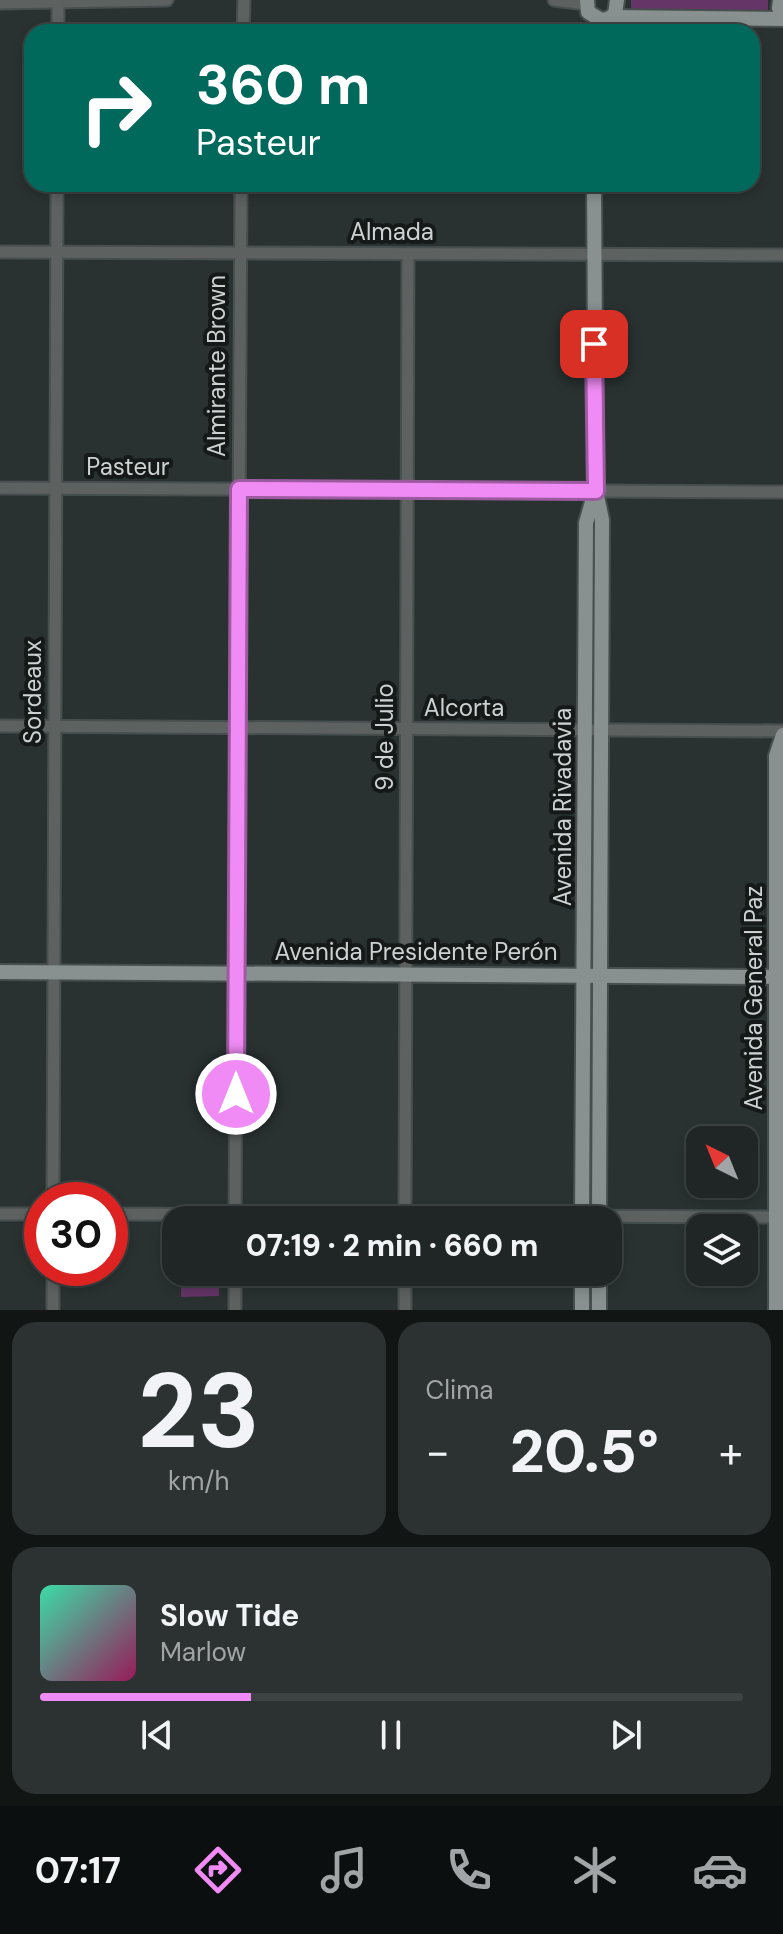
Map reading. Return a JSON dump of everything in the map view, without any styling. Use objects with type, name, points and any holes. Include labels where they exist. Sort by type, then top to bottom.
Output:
[{"type":"main road","points":[[603,23],[617,9],[617,0]]},
{"type":"main road","points":[[587,2],[590,15],[603,23],[783,17],[780,0]]},
{"type":"main road","name":"Avenida Rivadavia","points":[[594,192],[596,491],[602,520],[599,1206]]},
{"type":"main road","name":"Avenida Rivadavia","points":[[582,1206],[586,523],[596,491]]},
{"type":"main road","name":"Avenida General Paz","points":[[776,1310],[780,1217],[780,976],[776,756],[783,733]]},
{"type":"main road","name":"Avenida Presidente Perón","points":[[0,972],[780,976]]},
{"type":"main road","points":[[582,1286],[582,1310]]},
{"type":"main road","points":[[599,1286],[599,1310]]},
{"type":"street","points":[[0,3],[167,0]]},
{"type":"street","points":[[243,24],[244,0]]},
{"type":"street","points":[[554,0],[587,2]]},
{"type":"street","points":[[58,1],[58,24]]},
{"type":"street","name":"Sordeaux","points":[[53,1182],[57,192]]},
{"type":"street","name":"Almirante Brown","points":[[236,1206],[241,192]]},
{"type":"street","name":"Almada","points":[[0,252],[783,255]]},
{"type":"street","name":"9 de Julio","points":[[405,1206],[408,254]]},
{"type":"street","name":"Pasteur","points":[[0,488],[783,492]]},
{"type":"street","name":"Alcorta","points":[[0,726],[783,733]]},
{"type":"street","points":[[0,1214],[24,1214]]},
{"type":"street","points":[[128,1214],[162,1215]]},
{"type":"street","points":[[622,1218],[780,1217]]},
{"type":"street","points":[[53,1286],[53,1310]]},
{"type":"street","points":[[235,1286],[235,1310]]},
{"type":"street","points":[[405,1286],[405,1310]]},
{"type":"shaded area","points":[[631,0],[768,0],[768,11],[631,10]]},
{"type":"shaded area","points":[[592,751],[596,751],[594,952],[591,952]]},
{"type":"shaded area","points":[[590,992],[593,992],[591,1192],[588,1193]]},
{"type":"shaded area","points":[[181,1286],[219,1286],[219,1296],[181,1297]]},
{"type":"route","points":[[236,1094],[239,489],[596,491],[594,344]]}]
